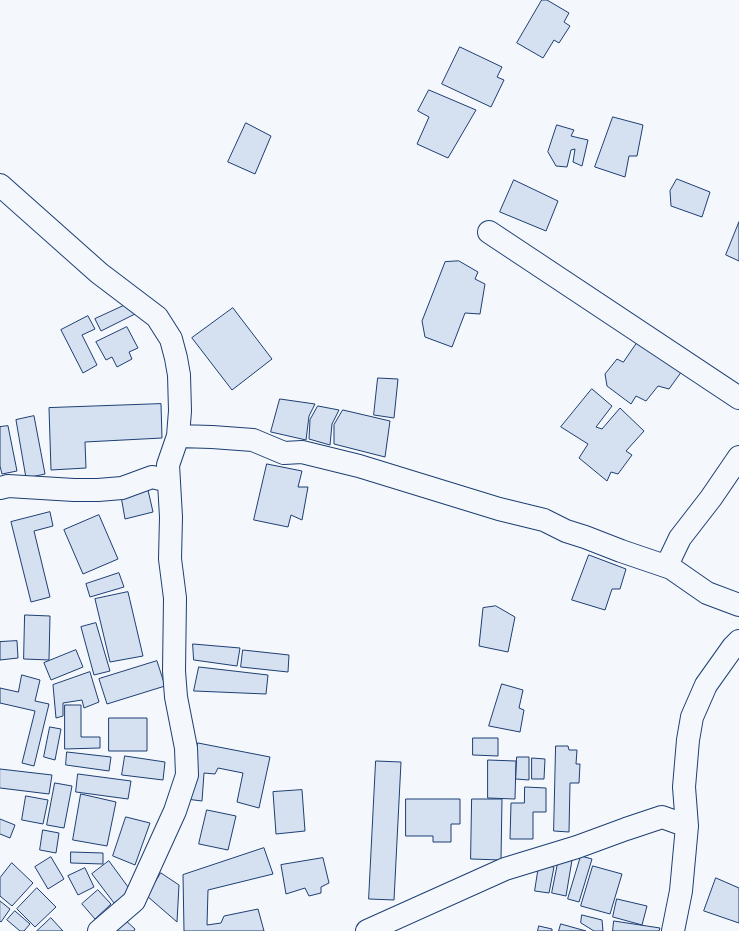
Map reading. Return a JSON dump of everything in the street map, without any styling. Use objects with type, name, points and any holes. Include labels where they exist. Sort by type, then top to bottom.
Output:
[{"type":"street","points":[[0,185],[99,273],[157,317],[171,339],[179,375],[180,411],[178,436],[168,465],[171,517],[170,559],[175,598],[174,671],[176,697],[186,748],[187,775],[175,811],[134,901],[99,931]]},
{"type":"street","points":[[489,232],[739,398]]},
{"type":"street","points":[[178,436],[253,440],[284,454],[302,452],[359,466],[544,520],[566,531],[671,568],[707,593],[739,605]]},
{"type":"street","points":[[671,568],[668,563],[680,538],[711,498],[739,457]]},
{"type":"street","points":[[0,488],[8,486],[98,490],[122,488],[152,477],[169,481]]},
{"type":"street","points":[[673,931],[681,891],[687,826],[684,787],[688,740],[692,717],[706,685],[733,647],[739,641]]},
{"type":"street","points":[[367,931],[505,868],[577,847],[662,817],[687,826]]},
{"type":"building","points":[[542,0],[547,0],[569,13],[564,22],[570,26],[559,43],[554,40],[543,58],[517,43]]},
{"type":"building","points":[[460,47],[502,67],[497,77],[504,80],[491,107],[442,84]]},
{"type":"building","points":[[429,90],[476,110],[448,158],[417,144],[429,117],[418,111]]},
{"type":"building","points":[[613,117],[643,125],[637,156],[629,156],[625,177],[595,167]]},
{"type":"building","points":[[246,123],[271,136],[255,174],[228,162]]},
{"type":"building","points":[[557,125],[574,130],[571,136],[588,140],[582,166],[573,162],[575,149],[571,150],[567,167],[556,166],[548,152]]},
{"type":"building","points":[[677,179],[710,192],[702,217],[671,206],[670,191]]},
{"type":"building","points":[[514,180],[558,201],[546,231],[500,212]]},
{"type":"building","points":[[739,222],[739,261],[726,255]]},
{"type":"building","points":[[459,261],[478,272],[475,279],[485,284],[480,314],[465,313],[452,347],[425,337],[422,321],[445,262]]},
{"type":"building","points":[[132,302],[137,313],[101,331],[95,319]]},
{"type":"building","points":[[233,308],[272,359],[232,390],[192,338]]},
{"type":"building","points":[[88,316],[95,329],[82,335],[97,365],[83,373],[61,330]]},
{"type":"building","points":[[127,327],[138,348],[129,352],[132,359],[117,367],[112,357],[106,360],[96,342]]},
{"type":"building","points":[[639,340],[682,371],[669,389],[658,386],[646,401],[636,396],[631,404],[607,386],[605,374],[617,359],[623,362]]},
{"type":"building","points":[[378,378],[398,379],[394,418],[374,415]]},
{"type":"building","points":[[592,389],[612,406],[596,427],[602,429],[620,408],[644,431],[626,451],[632,455],[618,474],[611,472],[607,481],[579,458],[588,444],[561,427]]},
{"type":"building","points":[[280,399],[315,404],[309,416],[306,440],[271,432]]},
{"type":"building","points":[[161,404],[162,438],[85,442],[86,468],[51,470],[49,408]]},
{"type":"building","points":[[318,406],[339,410],[332,424],[330,445],[309,439],[310,420]]},
{"type":"building","points":[[343,410],[390,421],[385,457],[334,444],[334,425]]},
{"type":"building","points":[[34,416],[45,474],[26,478],[16,420]]},
{"type":"building","points":[[8,426],[17,471],[2,474],[0,466],[0,427]]},
{"type":"building","points":[[267,464],[302,471],[298,487],[308,487],[302,520],[291,515],[288,527],[254,520]]},
{"type":"building","points":[[148,490],[153,512],[125,519],[121,496]]},
{"type":"building","points":[[50,512],[53,526],[34,531],[50,597],[31,602],[11,522]]},
{"type":"building","points":[[99,515],[118,559],[83,574],[64,530]]},
{"type":"building","points":[[589,555],[626,569],[620,589],[612,589],[605,610],[572,600]]},
{"type":"building","points":[[119,573],[124,587],[90,597],[86,584]]},
{"type":"building","points":[[128,592],[143,656],[110,662],[95,599]]},
{"type":"building","points":[[496,606],[515,617],[508,652],[479,646],[483,608]]},
{"type":"building","points":[[25,615],[50,616],[49,660],[24,659]]},
{"type":"building","points":[[96,623],[110,671],[94,675],[81,627]]},
{"type":"building","points":[[17,641],[18,658],[0,660],[0,642]]},
{"type":"building","points":[[193,644],[240,648],[237,666],[194,660]]},
{"type":"building","points":[[76,650],[83,667],[51,680],[44,663]]},
{"type":"building","points":[[243,650],[289,655],[288,672],[241,667]]},
{"type":"building","points":[[157,661],[165,686],[107,704],[99,679]]},
{"type":"building","points":[[199,667],[268,675],[266,694],[194,691]]},
{"type":"building","points":[[90,672],[99,702],[84,708],[82,700],[63,703],[63,716],[56,718],[53,685]]},
{"type":"building","points":[[22,675],[40,680],[35,701],[49,704],[34,766],[22,763],[35,711],[0,703],[0,688],[18,692]]},
{"type":"building","points":[[502,684],[523,690],[519,708],[524,710],[520,732],[489,726]]},
{"type":"building","points":[[65,705],[81,705],[81,737],[100,737],[100,748],[65,749]]},
{"type":"building","points":[[109,718],[147,718],[147,751],[109,751]]},
{"type":"building","points":[[50,727],[61,729],[55,760],[44,757]]},
{"type":"building","points":[[473,738],[498,738],[498,756],[473,755]]},
{"type":"building","points":[[198,743],[270,757],[259,808],[237,802],[243,773],[218,768],[215,774],[204,773],[202,801],[186,799]]},
{"type":"building","points":[[556,746],[568,746],[569,750],[577,750],[576,764],[580,764],[579,783],[570,783],[569,832],[554,831]]},
{"type":"building","points":[[67,752],[111,757],[109,771],[66,765]]},
{"type":"building","points":[[125,756],[165,762],[163,780],[122,775]]},
{"type":"building","points":[[517,757],[529,757],[529,780],[516,779]]},
{"type":"building","points":[[532,758],[545,759],[544,779],[532,779]]},
{"type":"building","points":[[488,760],[516,761],[515,799],[488,798]]},
{"type":"building","points":[[376,761],[401,762],[394,900],[369,899]]},
{"type":"building","points":[[0,769],[52,775],[49,794],[0,788]]},
{"type":"building","points":[[78,774],[131,781],[128,799],[76,792]]},
{"type":"building","points":[[55,783],[72,786],[64,828],[47,825]]},
{"type":"building","points":[[525,787],[546,788],[546,812],[533,812],[533,839],[510,839],[511,803],[524,803]]},
{"type":"building","points":[[302,790],[305,831],[276,834],[273,792]]},
{"type":"building","points":[[81,794],[116,802],[107,846],[73,840]]},
{"type":"building","points":[[26,796],[48,800],[43,824],[22,820]]},
{"type":"building","points":[[406,799],[460,799],[460,824],[451,824],[451,842],[433,842],[433,836],[406,836]]},
{"type":"building","points":[[472,799],[502,799],[501,860],[471,859]]},
{"type":"building","points":[[207,810],[236,816],[228,850],[199,844]]},
{"type":"building","points":[[126,817],[150,823],[135,865],[113,856]]},
{"type":"building","points":[[0,819],[15,825],[10,838],[0,834]]},
{"type":"building","points":[[43,830],[59,833],[56,853],[40,850]]},
{"type":"building","points":[[264,848],[273,874],[208,890],[207,925],[221,923],[224,916],[258,909],[264,931],[184,931],[183,875]]},
{"type":"building","points":[[71,852],[103,853],[103,864],[71,863]]},
{"type":"building","points":[[581,856],[592,859],[579,902],[568,899]]},
{"type":"building","points":[[51,857],[64,879],[48,889],[35,867]]},
{"type":"building","points":[[323,858],[329,883],[321,887],[321,893],[309,896],[305,888],[286,894],[281,865]]},
{"type":"building","points":[[559,858],[572,860],[566,896],[552,893]]},
{"type":"building","points":[[109,861],[131,891],[114,903],[92,874]]},
{"type":"building","points":[[12,863],[33,883],[12,906],[0,896],[0,878]]},
{"type":"building","points":[[539,865],[554,867],[549,893],[535,891]]},
{"type":"building","points":[[593,866],[622,874],[610,914],[581,906]]},
{"type":"building","points":[[85,868],[94,887],[78,895],[68,876]]},
{"type":"building","points":[[161,873],[179,885],[177,922],[147,896]]},
{"type":"building","points":[[716,878],[739,888],[739,923],[704,911]]},
{"type":"building","points":[[37,888],[56,907],[35,927],[17,909]]},
{"type":"building","points":[[98,890],[111,904],[95,919],[82,904]]},
{"type":"building","points":[[617,899],[647,906],[642,925],[613,917]]},
{"type":"building","points":[[0,901],[10,909],[1,922],[0,921]]},
{"type":"building","points":[[15,911],[30,924],[24,931],[20,931],[7,920]]},
{"type":"building","points":[[582,915],[602,920],[603,931],[594,931],[581,923]]},
{"type":"building","points":[[51,918],[63,931],[37,931]]},
{"type":"building","points":[[124,919],[135,929],[134,931],[112,931]]},
{"type":"building","points":[[614,921],[660,928],[659,931],[613,931]]},
{"type":"building","points":[[561,924],[586,931],[559,931]]},
{"type":"building","points":[[539,926],[552,929],[552,931],[538,931]]}]
